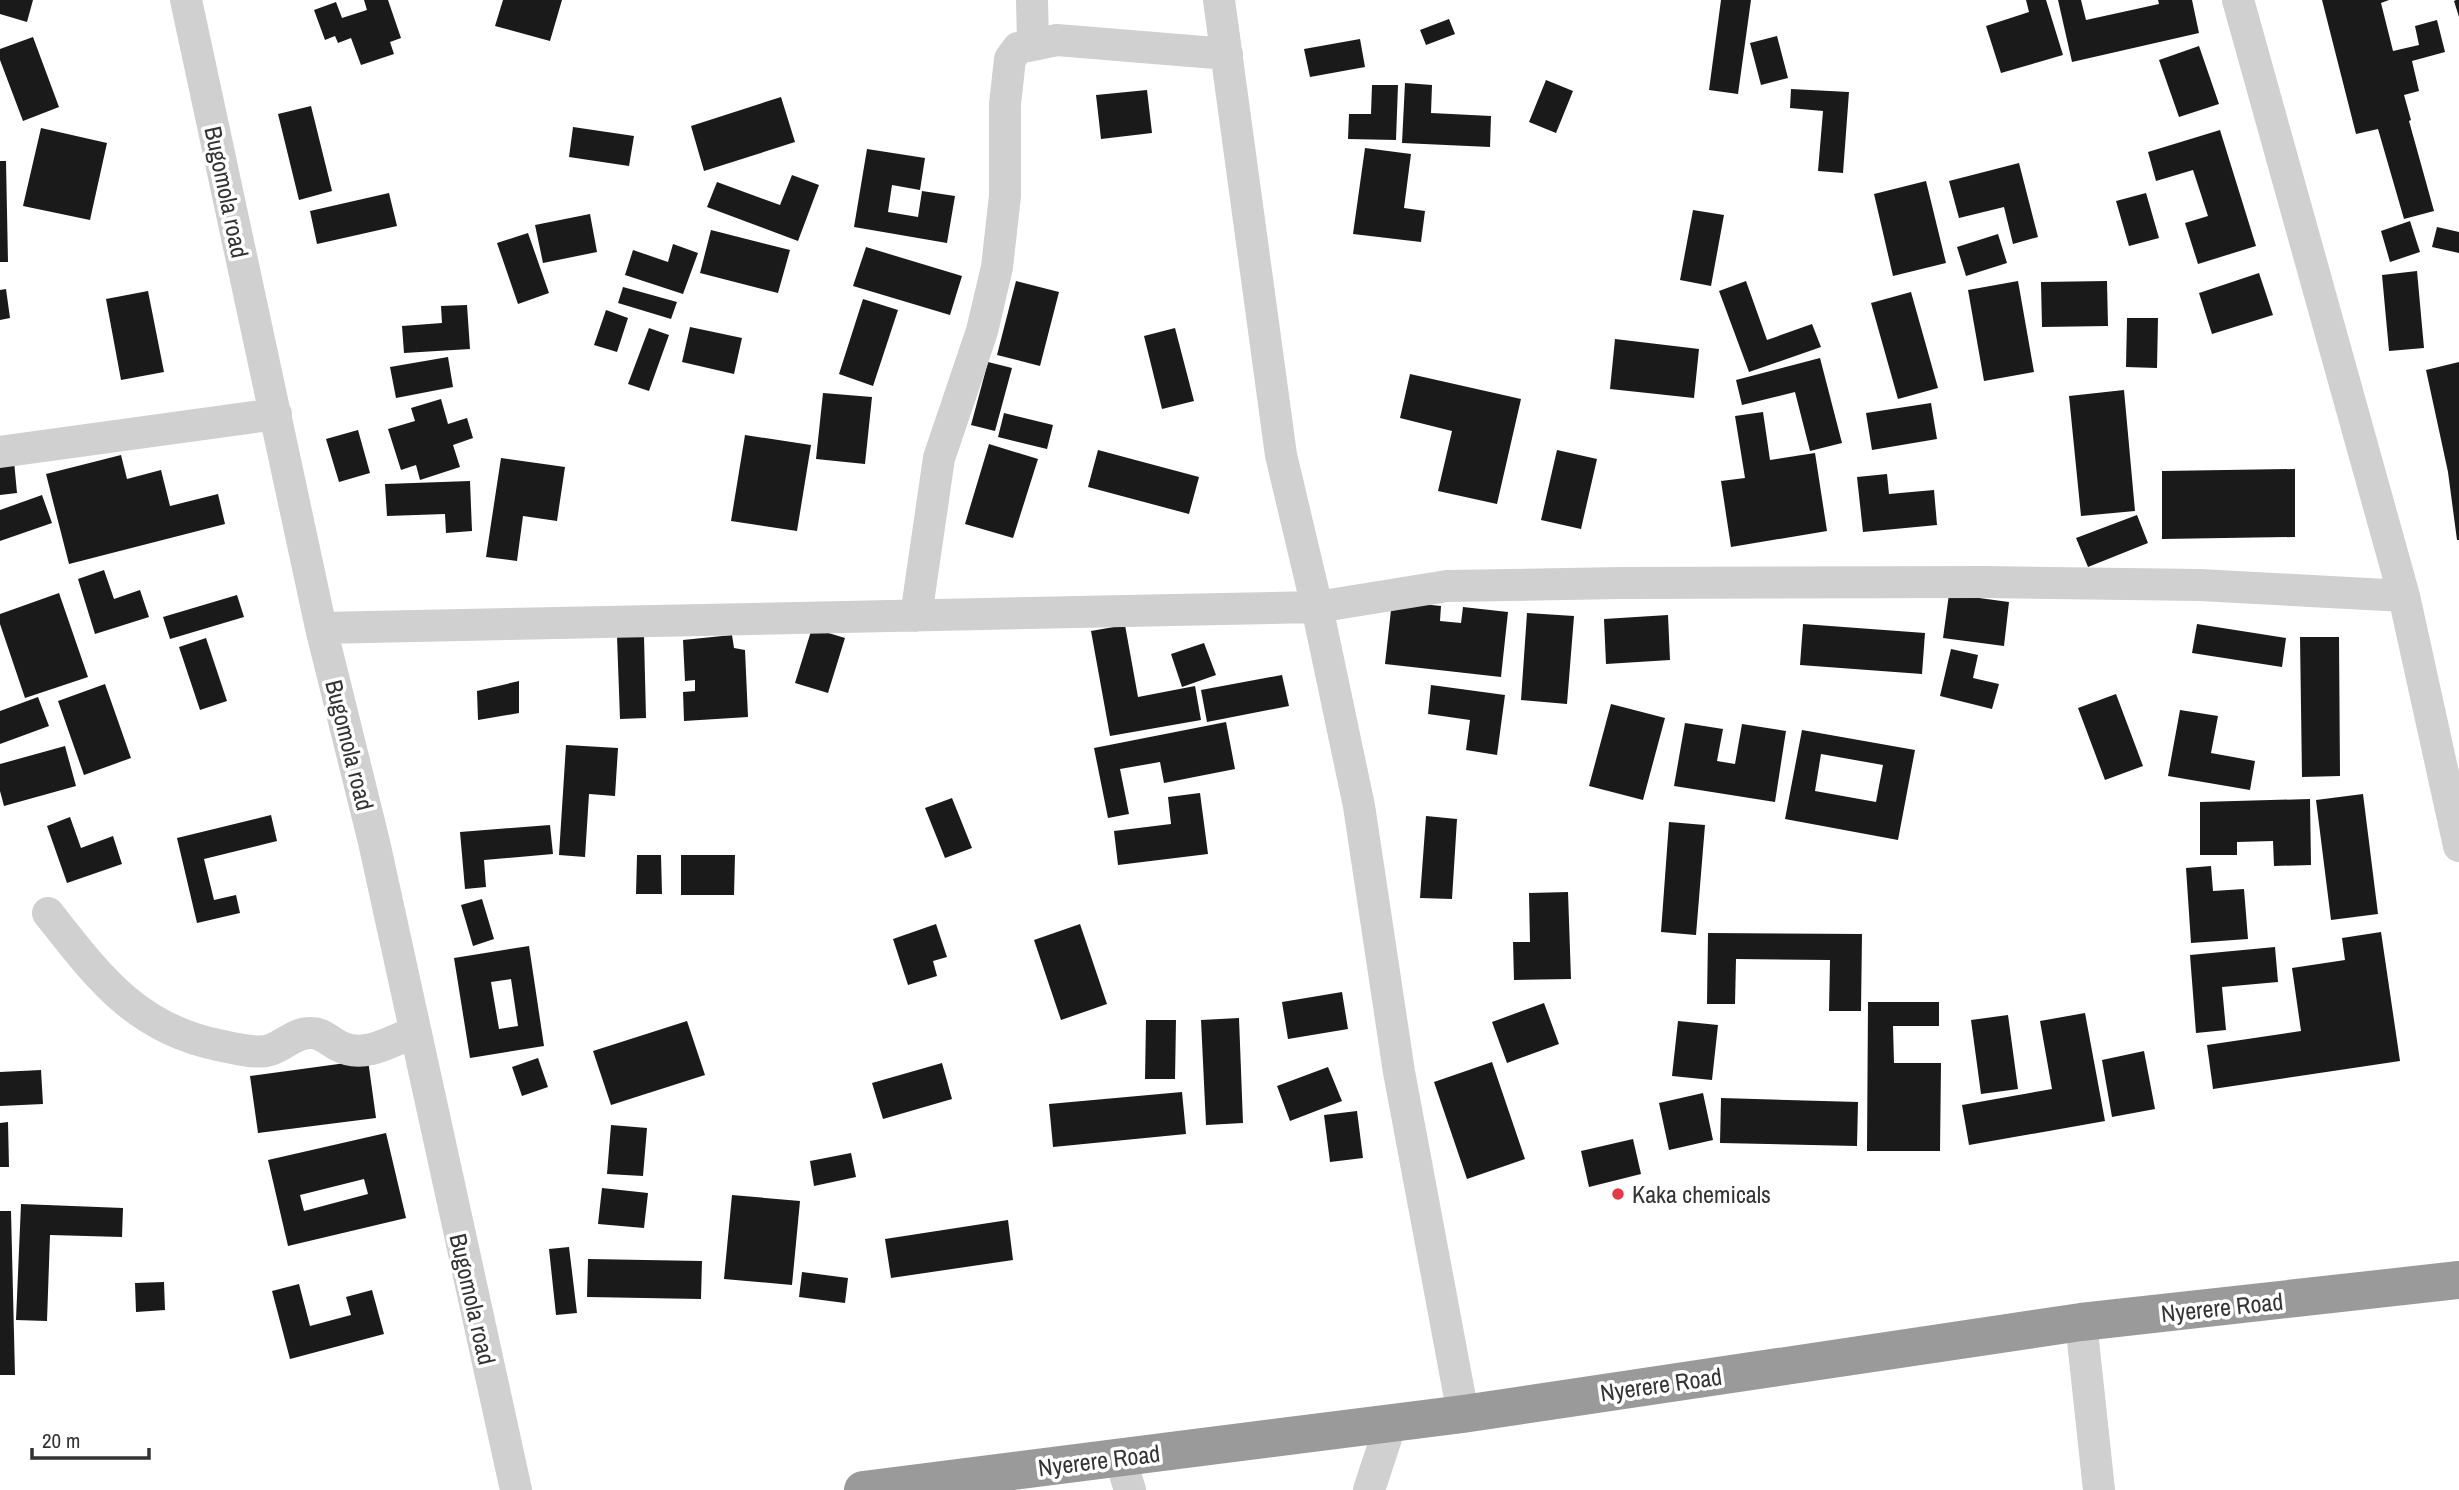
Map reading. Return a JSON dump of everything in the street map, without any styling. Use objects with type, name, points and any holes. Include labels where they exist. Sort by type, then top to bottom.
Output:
[{"type":"highway","name":"Nyerere Road","points":[[863,1490],[1125,1474],[1391,1423],[2081,1322],[2459,1280]]},
{"type":"street","name":"Bugomola road","points":[[186,0],[321,628],[374,842],[516,1490]]},
{"type":"street","points":[[1032,0],[1033,44]]},
{"type":"street","points":[[1219,0],[1281,455],[1317,607],[1359,806],[1399,1072],[1463,1414]]},
{"type":"street","points":[[2238,0],[2404,596],[2459,846]]},
{"type":"street","points":[[916,616],[939,458],[982,331],[997,267],[1005,196],[1005,104],[1010,59],[1018,48],[1057,40],[1227,54]]},
{"type":"street","points":[[0,452],[276,414]]},
{"type":"street","points":[[321,628],[1317,607],[1447,586],[1634,583],[1986,582],[2200,585],[2404,596]]},
{"type":"street","points":[[48,913],[93,971],[124,1001],[152,1021],[207,1042],[246,1051],[265,1051],[310,1032],[341,1048],[359,1052],[414,1031]]},
{"type":"street","points":[[2081,1322],[2099,1490]]},
{"type":"street","points":[[1369,1490],[1391,1423]]},
{"type":"building","points":[[0,0],[33,0],[27,22],[0,14]]},
{"type":"building","points":[[364,0],[388,0],[401,38],[390,42],[394,54],[361,65],[351,38],[338,43],[335,36],[325,40],[314,10],[336,2],[342,18],[367,10]]},
{"type":"building","points":[[503,0],[562,0],[550,41],[495,26]]},
{"type":"building","points":[[1721,0],[1751,0],[1738,94],[1709,90]]},
{"type":"building","points":[[2026,0],[2046,0],[2063,55],[2001,73],[1986,26],[2029,12]]},
{"type":"building","points":[[2058,0],[2081,0],[2086,20],[2159,4],[2158,0],[2192,0],[2199,33],[2072,62]]},
{"type":"building","points":[[2322,0],[2389,0],[2381,3],[2393,51],[2419,45],[2415,26],[2437,20],[2445,52],[2412,61],[2419,91],[2404,95],[2434,211],[2404,219],[2378,129],[2356,134]]},
{"type":"building","points":[[2459,0],[2459,17],[2454,1]]},
{"type":"building","points":[[1449,19],[1455,34],[1426,45],[1420,30]]},
{"type":"building","points":[[1777,36],[1788,78],[1761,85],[1750,43]]},
{"type":"building","points":[[33,37],[59,107],[23,121],[0,60],[0,49]]},
{"type":"building","points":[[1360,39],[1365,67],[1310,77],[1304,49]]},
{"type":"building","points":[[2199,46],[2219,104],[2179,117],[2159,60]]},
{"type":"building","points":[[1546,80],[1573,91],[1556,133],[1529,122]]},
{"type":"building","points":[[1405,83],[1432,85],[1431,113],[1491,116],[1490,147],[1402,143]]},
{"type":"building","points":[[1372,85],[1398,85],[1396,140],[1348,139],[1349,114],[1371,114]]},
{"type":"building","points":[[1791,89],[1849,92],[1843,173],[1818,171],[1823,111],[1790,108]]},
{"type":"building","points":[[1147,90],[1152,133],[1101,139],[1096,95]]},
{"type":"building","points":[[781,97],[795,142],[704,171],[691,126]]},
{"type":"building","points":[[311,106],[332,191],[299,200],[278,114]]},
{"type":"building","points":[[573,127],[634,136],[629,166],[569,157]]},
{"type":"building","points":[[41,128],[107,143],[90,220],[23,206]]},
{"type":"building","points":[[2220,130],[2256,246],[2198,264],[2185,223],[2208,216],[2193,170],[2156,181],[2148,152]]},
{"type":"building","points":[[1365,148],[1411,154],[1404,208],[1425,211],[1421,242],[1353,234]]},
{"type":"building","points":[[867,149],[925,158],[920,190],[892,185],[888,212],[918,217],[922,191],[955,196],[947,243],[854,227]]},
{"type":"building","points":[[0,161],[6,161],[8,262],[0,262]]},
{"type":"building","points":[[2019,163],[2038,237],[2013,244],[2004,207],[1959,218],[1949,181]]},
{"type":"building","points":[[792,175],[819,185],[798,241],[707,207],[717,182],[780,205]]},
{"type":"building","points":[[1926,181],[1946,263],[1893,276],[1874,194]]},
{"type":"building","points":[[389,193],[397,226],[317,244],[310,211]]},
{"type":"building","points":[[2146,193],[2159,238],[2129,246],[2116,201]]},
{"type":"building","points":[[1693,210],[1724,215],[1711,286],[1680,280]]},
{"type":"building","points":[[590,214],[597,252],[543,263],[535,225]]},
{"type":"building","points":[[2410,221],[2420,252],[2390,262],[2381,231]]},
{"type":"building","points":[[2437,227],[2459,232],[2459,253],[2432,247]]},
{"type":"building","points":[[711,230],[790,250],[778,293],[700,273]]},
{"type":"building","points":[[528,233],[549,293],[518,304],[497,243]]},
{"type":"building","points":[[1998,234],[2007,263],[1966,276],[1957,247]]},
{"type":"building","points":[[673,244],[698,253],[683,294],[625,275],[633,250],[668,262]]},
{"type":"building","points":[[866,247],[962,276],[950,315],[853,286]]},
{"type":"building","points":[[2417,271],[2424,348],[2389,351],[2382,275]]},
{"type":"building","points":[[2259,273],[2273,315],[2212,334],[2199,293]]},
{"type":"building","points":[[1016,281],[1059,292],[1040,366],[997,355]]},
{"type":"building","points":[[1746,281],[1767,340],[1812,324],[1821,347],[1749,372],[1719,291]]},
{"type":"building","points":[[2018,281],[2034,372],[1984,381],[1968,290]]},
{"type":"building","points":[[2107,281],[2108,326],[2042,327],[2041,282]]},
{"type":"building","points":[[623,287],[677,302],[671,319],[618,303]]},
{"type":"building","points":[[6,289],[10,318],[0,320],[0,290]]},
{"type":"building","points":[[148,291],[164,372],[121,380],[106,299]]},
{"type":"building","points":[[1911,292],[1938,388],[1898,399],[1871,303]]},
{"type":"building","points":[[863,299],[898,310],[873,386],[839,374]]},
{"type":"building","points":[[467,305],[470,349],[404,353],[402,326],[442,323],[441,306]]},
{"type":"building","points":[[606,310],[628,318],[617,352],[594,345]]},
{"type":"building","points":[[2127,318],[2158,318],[2157,368],[2126,367]]},
{"type":"building","points":[[690,327],[742,338],[734,374],[682,362]]},
{"type":"building","points":[[649,328],[669,335],[649,391],[628,384]]},
{"type":"building","points":[[1175,328],[1194,401],[1162,409],[1144,336]]},
{"type":"building","points":[[1615,339],[1699,349],[1694,398],[1610,389]]},
{"type":"building","points":[[448,357],[453,387],[396,398],[390,367]]},
{"type":"building","points":[[1820,358],[1842,443],[1810,451],[1795,392],[1742,405],[1736,380]]},
{"type":"building","points":[[988,362],[1012,368],[995,431],[971,425]]},
{"type":"building","points":[[2459,362],[2457,540],[2448,472],[2426,370]]},
{"type":"building","points":[[1410,374],[1521,399],[1497,504],[1438,491],[1452,431],[1400,418]]},
{"type":"building","points":[[2124,390],[2135,511],[2081,516],[2069,396]]},
{"type":"building","points":[[823,393],[872,397],[865,464],[816,459]]},
{"type":"building","points":[[441,399],[448,424],[467,418],[473,438],[453,445],[460,467],[420,480],[416,465],[401,470],[388,429],[415,421],[411,408]]},
{"type":"building","points":[[1931,403],[1937,439],[1872,450],[1866,413]]},
{"type":"building","points":[[1763,412],[1770,460],[1815,453],[1827,531],[1731,547],[1721,481],[1745,478],[1735,416]]},
{"type":"building","points":[[1004,413],[1053,425],[1047,449],[998,437]]},
{"type":"building","points":[[358,430],[370,473],[339,482],[326,439]]},
{"type":"building","points":[[745,435],[811,445],[797,531],[731,521]]},
{"type":"building","points":[[989,444],[1038,459],[1013,538],[965,524]]},
{"type":"building","points":[[1098,450],[1199,477],[1189,514],[1088,487]]},
{"type":"building","points":[[1557,450],[1597,459],[1581,529],[1541,520]]},
{"type":"building","points":[[121,455],[127,479],[161,470],[170,506],[218,494],[225,524],[69,564],[46,474]]},
{"type":"building","points":[[501,458],[565,467],[557,521],[523,516],[517,561],[486,557]]},
{"type":"building","points":[[14,461],[17,493],[0,495],[0,463]]},
{"type":"building","points":[[2295,469],[2295,537],[2162,539],[2162,471]]},
{"type":"building","points":[[1887,474],[1889,494],[1934,490],[1937,525],[1863,532],[1857,477]]},
{"type":"building","points":[[470,481],[472,531],[446,533],[445,514],[387,516],[385,484]]},
{"type":"building","points":[[42,495],[52,523],[0,541],[0,510]]},
{"type":"building","points":[[2137,515],[2148,543],[2088,567],[2076,538]]},
{"type":"building","points":[[104,570],[114,599],[140,590],[149,617],[95,634],[78,579]]},
{"type":"building","points":[[59,593],[88,677],[25,698],[0,624],[0,614]]},
{"type":"building","points":[[1949,594],[2009,602],[2004,646],[1943,638]]},
{"type":"building","points":[[237,595],[244,617],[170,639],[163,617]]},
{"type":"building","points":[[1392,601],[1441,606],[1440,621],[1461,623],[1463,607],[1508,612],[1501,677],[1385,664]]},
{"type":"building","points":[[1527,613],[1574,616],[1567,704],[1521,700]]},
{"type":"building","points":[[1668,615],[1670,660],[1606,664],[1604,619]]},
{"type":"building","points":[[1803,624],[1925,633],[1922,674],[1800,665]]},
{"type":"building","points":[[2197,624],[2286,638],[2282,667],[2192,653]]},
{"type":"building","points":[[1125,625],[1138,697],[1195,686],[1201,720],[1110,736],[1091,631]]},
{"type":"building","points":[[812,628],[845,638],[828,693],[795,683]]},
{"type":"building","points":[[732,635],[734,648],[745,650],[748,717],[684,721],[683,692],[695,691],[695,680],[685,681],[683,640]]},
{"type":"building","points":[[617,636],[644,636],[646,718],[620,719]]},
{"type":"building","points":[[2300,637],[2339,637],[2340,776],[2302,777]]},
{"type":"building","points":[[206,638],[227,701],[200,710],[179,647]]},
{"type":"building","points":[[1204,643],[1216,675],[1182,687],[1171,654]]},
{"type":"building","points":[[1951,649],[1978,655],[1973,678],[1999,684],[1992,709],[1940,696]]},
{"type":"building","points":[[1282,675],[1289,706],[1207,722],[1201,690]]},
{"type":"building","points":[[519,681],[519,713],[478,720],[477,691]]},
{"type":"building","points":[[105,684],[131,758],[84,775],[58,701]]},
{"type":"building","points":[[1431,685],[1505,695],[1497,755],[1466,750],[1470,720],[1428,714]]},
{"type":"building","points":[[2116,694],[2143,766],[2105,780],[2078,708]]},
{"type":"building","points":[[38,697],[49,726],[0,744],[0,711]]},
{"type":"building","points":[[1611,704],[1665,718],[1643,800],[1589,786]]},
{"type":"building","points":[[2180,710],[2218,716],[2211,753],[2255,761],[2250,790],[2168,776]]},
{"type":"building","points":[[1226,722],[1235,769],[1164,783],[1160,762],[1120,769],[1129,814],[1108,818],[1094,748]]},
{"type":"building","points":[[1685,723],[1723,729],[1717,761],[1735,764],[1742,724],[1786,731],[1775,802],[1674,786]]},
{"type":"building","points":[[1802,730],[1915,750],[1898,840],[1785,819]],"holes":[[[1821,754],[1883,765],[1876,802],[1815,791]]]},
{"type":"building","points":[[566,745],[618,748],[615,796],[589,794],[585,857],[559,855]]},
{"type":"building","points":[[65,746],[76,786],[4,806],[0,791],[0,764]]},
{"type":"building","points":[[1200,793],[1208,854],[1118,865],[1114,831],[1171,824],[1168,797]]},
{"type":"building","points":[[2363,794],[2378,914],[2331,920],[2316,800]]},
{"type":"building","points":[[952,798],[972,848],[945,858],[925,808]]},
{"type":"building","points":[[2310,799],[2311,865],[2274,866],[2273,841],[2237,842],[2237,855],[2200,855],[2200,802]]},
{"type":"building","points":[[271,815],[277,841],[204,859],[214,900],[236,895],[240,913],[197,923],[177,838]]},
{"type":"building","points":[[1426,816],[1457,819],[1452,899],[1420,898]]},
{"type":"building","points":[[70,817],[81,848],[113,836],[122,864],[67,883],[47,826]]},
{"type":"building","points":[[1669,822],[1705,825],[1696,935],[1661,932]]},
{"type":"building","points":[[550,825],[553,854],[484,860],[486,887],[465,889],[460,832]]},
{"type":"building","points":[[637,855],[661,855],[662,894],[636,894]]},
{"type":"building","points":[[681,855],[735,855],[734,895],[681,895]]},
{"type":"building","points":[[2211,866],[2213,891],[2244,889],[2248,939],[2191,943],[2186,868]]},
{"type":"building","points":[[1568,892],[1571,979],[1514,980],[1513,942],[1530,942],[1529,893]]},
{"type":"building","points":[[482,899],[494,939],[473,946],[461,905]]},
{"type":"building","points":[[936,924],[947,957],[933,961],[937,976],[908,985],[893,939]]},
{"type":"building","points":[[1080,924],[1107,1004],[1061,1020],[1034,940]]},
{"type":"building","points":[[2381,932],[2400,1061],[2213,1089],[2207,1045],[2301,1031],[2292,968],[2345,960],[2342,938]]},
{"type":"building","points":[[1708,933],[1862,934],[1861,1011],[1829,1011],[1830,960],[1736,959],[1735,1004],[1707,1004]]},
{"type":"building","points":[[529,946],[544,1046],[470,1058],[454,958]],"holes":[[[511,979],[518,1026],[499,1029],[491,982]]]},
{"type":"building","points":[[2275,947],[2278,982],[2222,987],[2226,1030],[2196,1033],[2190,955]]},
{"type":"building","points":[[1342,992],[1348,1029],[1288,1039],[1282,1002]]},
{"type":"building","points":[[1868,1002],[1939,1002],[1939,1026],[1893,1026],[1894,1063],[1941,1063],[1940,1151],[1867,1151]]},
{"type":"building","points":[[1544,1003],[1559,1044],[1507,1063],[1492,1022]]},
{"type":"building","points":[[2085,1013],[2105,1121],[1969,1145],[1962,1105],[2052,1089],[2040,1021]]},
{"type":"building","points":[[2008,1015],[2018,1089],[1981,1094],[1971,1020]]},
{"type":"building","points":[[1239,1018],[1243,1123],[1206,1125],[1201,1020]]},
{"type":"building","points":[[1146,1020],[1176,1020],[1175,1079],[1145,1079]]},
{"type":"building","points":[[687,1021],[705,1075],[611,1105],[593,1051]]},
{"type":"building","points":[[1678,1021],[1718,1025],[1712,1080],[1672,1076]]},
{"type":"building","points":[[2144,1051],[2155,1109],[2112,1117],[2102,1060]]},
{"type":"building","points":[[538,1058],[548,1087],[522,1096],[512,1067]]},
{"type":"building","points":[[368,1060],[376,1118],[258,1133],[250,1076]]},
{"type":"building","points":[[1492,1062],[1525,1159],[1467,1179],[1434,1082]]},
{"type":"building","points":[[942,1063],[952,1099],[883,1119],[872,1083]]},
{"type":"building","points":[[1328,1067],[1342,1101],[1290,1121],[1277,1086]]},
{"type":"building","points":[[41,1070],[43,1104],[0,1106],[0,1072]]},
{"type":"building","points":[[1182,1092],[1186,1134],[1053,1147],[1049,1104]]},
{"type":"building","points":[[1703,1093],[1713,1140],[1669,1150],[1659,1103]]},
{"type":"building","points":[[1721,1098],[1858,1102],[1857,1146],[1720,1143]]},
{"type":"building","points":[[1357,1111],[1363,1158],[1330,1162],[1324,1115]]},
{"type":"building","points":[[8,1122],[9,1167],[0,1167],[0,1123]]},
{"type":"building","points":[[611,1125],[647,1128],[643,1176],[607,1174]]},
{"type":"building","points":[[386,1133],[406,1218],[288,1246],[268,1160]],"holes":[[[364,1179],[368,1194],[304,1211],[300,1195]]]},
{"type":"building","points":[[1633,1139],[1641,1174],[1589,1187],[1581,1151]]},
{"type":"building","points":[[851,1153],[856,1177],[814,1186],[810,1161]]},
{"type":"building","points":[[602,1188],[648,1193],[644,1228],[598,1224]]},
{"type":"building","points":[[732,1195],[800,1201],[792,1285],[724,1279]]},
{"type":"building","points":[[21,1204],[123,1208],[122,1237],[50,1235],[47,1321],[16,1320]]},
{"type":"building","points":[[0,1211],[11,1211],[15,1375],[0,1375]]},
{"type":"building","points":[[1008,1220],[1013,1260],[891,1278],[885,1239]]},
{"type":"building","points":[[569,1247],[577,1313],[556,1315],[549,1249]]},
{"type":"building","points":[[588,1259],[702,1261],[701,1299],[587,1297]]},
{"type":"building","points":[[802,1272],[848,1278],[845,1303],[799,1297]]},
{"type":"building","points":[[164,1282],[165,1310],[136,1312],[135,1283]]},
{"type":"building","points":[[299,1284],[310,1326],[351,1315],[346,1297],[372,1290],[384,1334],[290,1359],[272,1291]]},
{"type":"place","name":"Kaka chemicals","points":[[1618,1194]]}]
